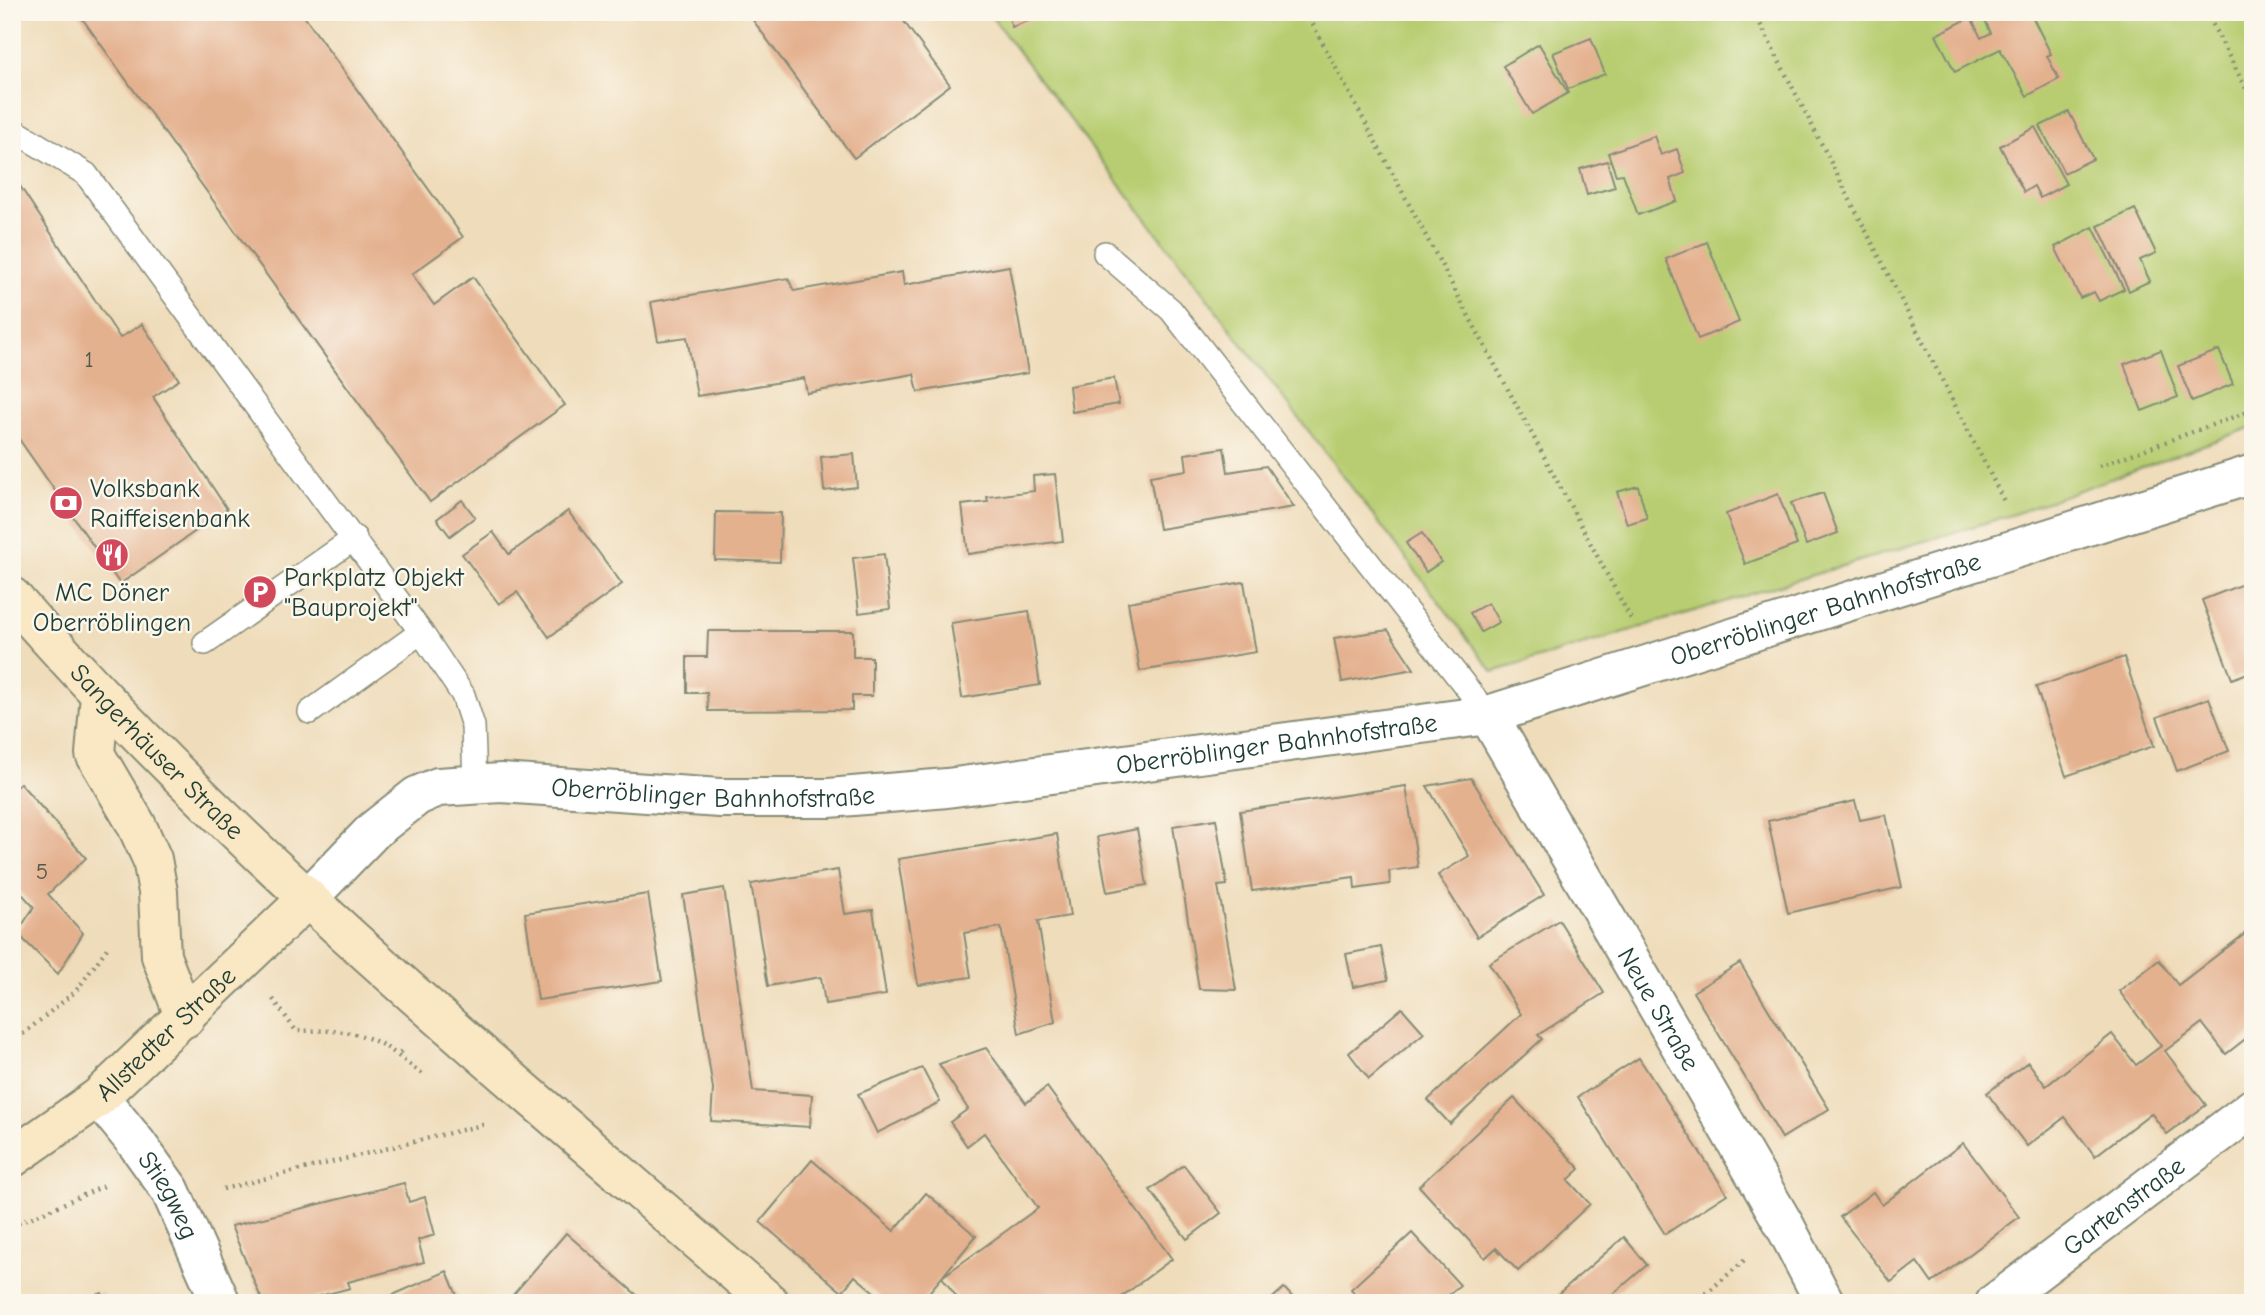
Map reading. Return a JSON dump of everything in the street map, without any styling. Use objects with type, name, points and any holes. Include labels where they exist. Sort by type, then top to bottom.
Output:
[{"type":"main road","name":"Sangerhäuser Straße","points":[[12,597],[100,695],[309,898],[770,1303]]},
{"type":"main road","points":[[100,695],[95,754],[136,824],[152,859],[158,892],[161,956],[185,1018]]},
{"type":"main road","name":"Allstedter Straße","points":[[12,1158],[99,1097],[309,898]]},
{"type":"street","name":"Oberröblinger Bahnhofstraße","points":[[309,898],[374,830],[417,796],[438,787],[475,783],[720,798],[830,799],[947,788],[1488,715],[2253,474]]},
{"type":"street","name":"Neue Straße","points":[[1488,715],[1785,1226],[1825,1303]]},
{"type":"street","name":"Stiegweg","points":[[99,1097],[159,1174],[221,1303]]},
{"type":"street","name":"Gartenstraße","points":[[1995,1303],[2253,1108]]},
{"type":"lane","points":[[12,129],[86,174],[355,538],[463,695],[473,726],[475,783]]},
{"type":"lane","points":[[1105,253],[1171,310],[1488,715]]},
{"type":"lane","points":[[205,643],[355,538]]},
{"type":"lane","points":[[310,712],[421,632]]},
{"type":"path","points":[[1306,12],[1654,663]]},
{"type":"path","points":[[1754,12],[2027,545]]},
{"type":"path","points":[[2206,12],[2253,102]]},
{"type":"path","points":[[12,1043],[62,1004]]},
{"type":"path","points":[[178,1210],[207,1192],[488,1124],[544,1107]]},
{"type":"path","points":[[12,1226],[92,1190],[104,1186],[113,1189]]},
{"type":"path","points":[[1695,1303],[1785,1226]]},
{"type":"green space","points":[[988,12],[2253,12],[2253,427],[2011,515],[1493,672]]},
{"type":"building","points":[[301,12],[463,237],[412,274],[434,305],[473,277],[565,405],[430,502],[79,14]]},
{"type":"building","points":[[747,12],[897,12],[950,85],[854,158]]},
{"type":"building","points":[[1007,12],[1050,12],[1050,13],[1012,27]]},
{"type":"building","points":[[1981,12],[2030,12],[2051,54],[2047,56],[2059,79],[2027,96],[2000,49],[1955,72],[1936,35],[1971,17],[1981,38],[1991,33]]},
{"type":"building","points":[[1591,38],[1605,74],[1568,89],[1553,53]]},
{"type":"building","points":[[1539,44],[1568,93],[1532,114],[1503,66]]},
{"type":"building","points":[[2069,112],[2093,159],[2064,173],[2040,126]]},
{"type":"building","points":[[2035,127],[2066,184],[2040,198],[2034,186],[2024,192],[2000,146]]},
{"type":"building","points":[[1654,136],[1661,155],[1677,149],[1685,173],[1670,179],[1677,201],[1638,215],[1623,174],[1616,175],[1608,153]]},
{"type":"building","points":[[1607,161],[1615,187],[1587,195],[1580,169]]},
{"type":"building","points":[[12,174],[120,338],[142,324],[179,380],[153,397],[227,509],[120,584],[12,429]]},
{"type":"building","points":[[2135,209],[2156,253],[2140,260],[2150,281],[2129,291],[2098,226]]},
{"type":"building","points":[[2093,227],[2124,289],[2099,301],[2094,292],[2080,298],[2055,247]]},
{"type":"building","points":[[1707,242],[1739,322],[1698,339],[1666,259]]},
{"type":"building","points":[[1009,266],[1028,373],[918,392],[914,374],[807,393],[804,378],[697,396],[687,337],[658,341],[651,302],[788,278],[794,291],[902,272],[904,285]]},
{"type":"building","points":[[2161,350],[2178,397],[2142,411],[2124,364]]},
{"type":"building","points":[[2219,350],[2233,384],[2192,401],[2178,366]]},
{"type":"building","points":[[1114,378],[1119,404],[1072,412],[1069,386]]},
{"type":"building","points":[[1224,448],[1228,472],[1266,466],[1294,507],[1159,529],[1150,476],[1187,470],[1185,454]]},
{"type":"building","points":[[854,454],[857,487],[824,491],[821,457]]},
{"type":"building","points":[[1055,474],[1063,541],[968,554],[962,505],[988,502],[987,497],[1034,491],[1033,476]]},
{"type":"building","points":[[1638,486],[1647,518],[1627,524],[1617,492]]},
{"type":"building","points":[[1823,493],[1838,533],[1806,545],[1791,503]]},
{"type":"building","points":[[1778,494],[1797,545],[1745,564],[1726,514]]},
{"type":"building","points":[[462,500],[475,517],[450,536],[437,519]]},
{"type":"building","points":[[568,511],[622,584],[549,637],[517,592],[499,604],[462,554],[493,532],[509,554]]},
{"type":"building","points":[[716,512],[781,513],[780,562],[715,560]]},
{"type":"building","points":[[1422,533],[1441,562],[1426,572],[1406,543]]},
{"type":"building","points":[[884,554],[890,609],[859,613],[853,558]]},
{"type":"building","points":[[2253,580],[2253,671],[2232,679],[2202,600]]},
{"type":"building","points":[[1244,582],[1256,652],[1140,671],[1128,602]]},
{"type":"building","points":[[1488,603],[1499,622],[1481,632],[1470,613]]},
{"type":"building","points":[[1029,611],[1040,685],[962,698],[951,623]]},
{"type":"building","points":[[1388,630],[1414,669],[1342,682],[1334,638]]},
{"type":"building","points":[[708,631],[853,631],[853,657],[872,657],[872,696],[852,696],[852,710],[708,711],[707,693],[687,693],[687,657],[707,657]]},
{"type":"building","points":[[2124,657],[2154,746],[2066,776],[2036,687]]},
{"type":"building","points":[[2209,698],[2229,751],[2177,771],[2157,717]]},
{"type":"building","points":[[1471,778],[1544,895],[1477,937],[1438,875],[1469,856],[1427,786]]},
{"type":"building","points":[[20,783],[86,858],[48,894],[83,933],[58,974],[17,933],[34,907],[12,883],[12,791]]},
{"type":"building","points":[[1406,786],[1418,867],[1389,871],[1390,884],[1355,889],[1354,877],[1252,891],[1240,811]]},
{"type":"building","points":[[1855,801],[1860,820],[1886,815],[1902,887],[1788,913],[1768,821]]},
{"type":"building","points":[[1216,819],[1227,885],[1218,886],[1236,990],[1199,989],[1173,826]]},
{"type":"building","points":[[1137,829],[1147,885],[1107,892],[1097,837]]},
{"type":"building","points":[[1057,834],[1070,916],[1038,921],[1055,1022],[1019,1034],[1001,927],[964,933],[971,977],[918,985],[898,859]]},
{"type":"building","points":[[838,870],[845,914],[873,910],[886,995],[825,1004],[821,977],[768,986],[751,884]]},
{"type":"building","points":[[724,888],[753,1091],[812,1095],[810,1127],[711,1121],[713,1089],[683,895]]},
{"type":"building","points":[[648,894],[662,981],[538,1000],[525,913]]},
{"type":"building","points":[[1559,920],[1604,993],[1538,1035],[1542,1039],[1450,1124],[1428,1100],[1521,1014],[1489,963]]},
{"type":"building","points":[[2250,930],[2253,934],[2253,1033],[2226,1054],[2202,1023],[2165,1051],[2206,1105],[2167,1134],[2151,1113],[2095,1156],[2065,1117],[2027,1146],[1987,1093],[2028,1062],[2046,1086],[2112,1034],[2136,1065],[2161,1046],[2119,991],[2159,960],[2178,985]]},
{"type":"building","points":[[1381,947],[1388,980],[1353,987],[1346,954]]},
{"type":"building","points":[[1740,963],[1829,1109],[1782,1138],[1693,992]]},
{"type":"building","points":[[1402,1008],[1424,1033],[1369,1079],[1349,1053]]},
{"type":"building","points":[[986,1048],[1026,1103],[1047,1087],[1172,1259],[1113,1303],[961,1303],[942,1277],[1038,1208],[984,1133],[967,1146],[950,1122],[968,1109],[939,1064]]},
{"type":"building","points":[[1639,1058],[1727,1194],[1665,1234],[1578,1097]]},
{"type":"building","points":[[922,1068],[940,1102],[877,1133],[858,1094]]},
{"type":"building","points":[[1514,1098],[1580,1169],[1568,1180],[1590,1204],[1518,1271],[1496,1248],[1485,1258],[1419,1186]]},
{"type":"building","points":[[1963,1143],[2019,1217],[1932,1283],[1917,1262],[1891,1282],[1840,1217],[1873,1192],[1882,1205]]},
{"type":"building","points":[[812,1160],[894,1231],[926,1193],[976,1236],[920,1303],[887,1303],[855,1276],[842,1292],[760,1222]]},
{"type":"building","points":[[1184,1165],[1221,1213],[1187,1239],[1150,1190]]},
{"type":"building","points":[[404,1183],[409,1202],[425,1197],[435,1235],[418,1240],[424,1262],[348,1282],[350,1288],[304,1300],[306,1303],[263,1303],[231,1226]]},
{"type":"building","points":[[566,1233],[646,1303],[506,1303]]},
{"type":"building","points":[[1412,1233],[1460,1285],[1440,1303],[1363,1303],[1351,1289]]},
{"type":"building","points":[[1624,1237],[1647,1265],[1603,1303],[1553,1303],[1551,1300]]},
{"type":"building","points":[[447,1271],[460,1303],[375,1303]]},
{"type":"building","points":[[1284,1288],[1298,1303],[1267,1303]]},
{"type":"building","points":[[102,1293],[105,1303],[76,1303],[76,1302]]},
{"type":"place","name":"Volksbank Raiffeisenbank","points":[[66,503]]},
{"type":"place","name":"MC Döner Oberröblingen","points":[[112,555]]},
{"type":"place","name":"Parkplatz Objekt \"Bauprojekt\"","points":[[260,592]]}]
